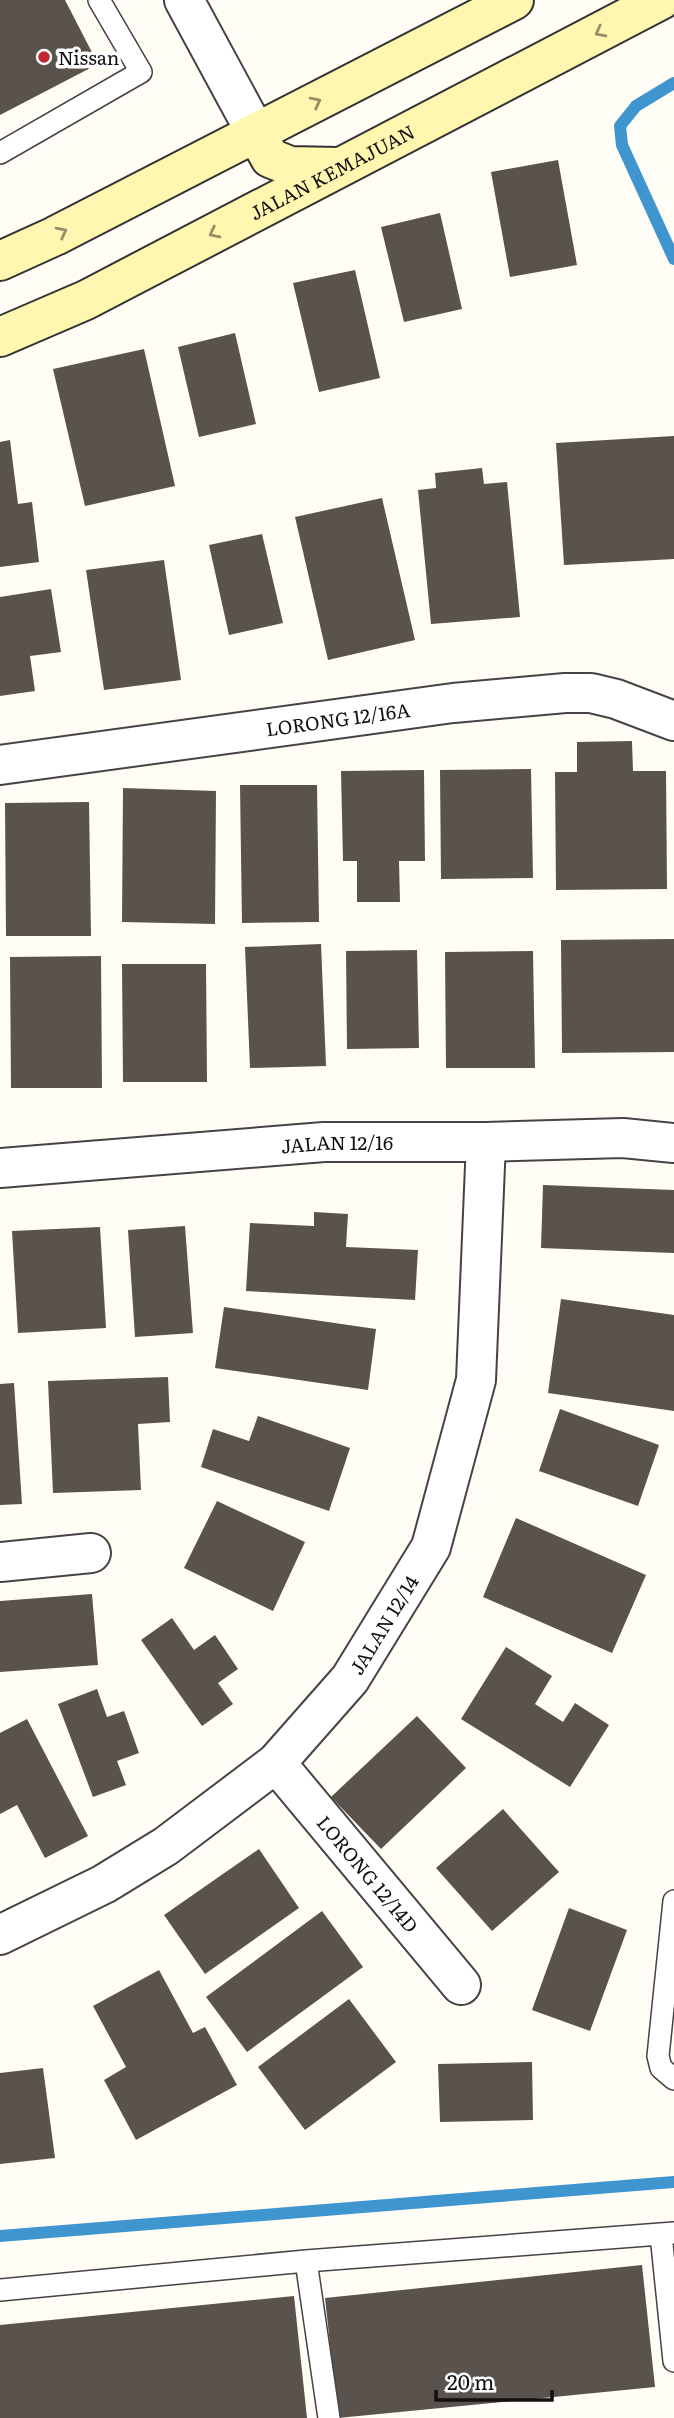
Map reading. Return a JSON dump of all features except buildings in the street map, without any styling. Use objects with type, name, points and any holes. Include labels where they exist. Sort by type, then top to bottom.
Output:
[{"type":"main road","points":[[0,261],[55,236],[514,0]]},
{"type":"main road","name":"JALAN KEMAJUAN","points":[[0,337],[86,299],[661,0]]},
{"type":"main road","points":[[256,133],[270,158],[290,166],[340,167]]},
{"type":"street","points":[[184,0],[256,133]]},
{"type":"street","name":"LORONG 12/16A","points":[[0,765],[453,703],[565,693],[591,693],[616,699],[674,721]]},
{"type":"street","name":"JALAN 12/16","points":[[0,1168],[324,1142],[486,1142],[623,1138],[674,1143]]},
{"type":"street","name":"JALAN 12/14","points":[[0,1936],[104,1884],[166,1846],[276,1763],[350,1679],[431,1547],[476,1380],[486,1142]]},
{"type":"street","points":[[0,1562],[91,1553]]},
{"type":"street","name":"LORONG 12/14D","points":[[276,1763],[461,1985]]},
{"type":"lane","points":[[0,153],[141,72],[99,0]]},
{"type":"lane","points":[[674,1901],[658,2056],[661,2068],[674,2079]]},
{"type":"lane","points":[[0,2290],[306,2261],[667,2234],[674,2361]]},
{"type":"lane","points":[[306,2261],[329,2418]]},
{"type":"waterway","points":[[674,83],[636,106],[620,126],[622,145],[674,259]]},
{"type":"waterway","points":[[0,2236],[674,2182]]},
{"type":"place","name":"Nissan","points":[[44,57]]}]
